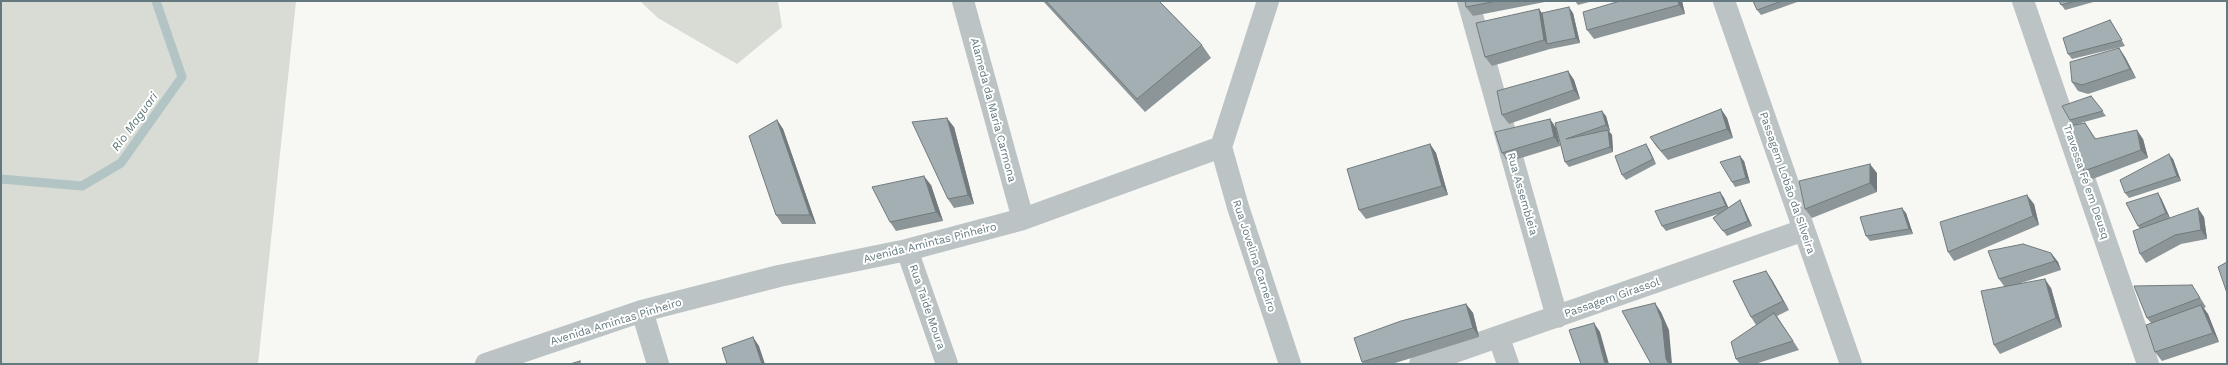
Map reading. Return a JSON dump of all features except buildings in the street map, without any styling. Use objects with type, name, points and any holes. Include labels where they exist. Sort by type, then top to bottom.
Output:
[{"type":"street","name":"Alameda da Maria Carmona","points":[[963,1],[1023,219]]},
{"type":"street","points":[[1221,146],[1268,1]]},
{"type":"street","name":"Rua Assembleia","points":[[1468,1],[1557,317]]},
{"type":"street","name":"Passagem Lobão da Silveira","points":[[1724,1],[1851,364]]},
{"type":"street","name":"Travessa Fé em Deusq","points":[[2023,1],[2148,364]]},
{"type":"street","name":"Avenida Amintas Pinheiro","points":[[486,364],[642,311],[779,276],[907,250],[1023,219],[1221,146]]},
{"type":"street","name":"Rua Jovelina Carneiro","points":[[1221,146],[1238,207],[1290,364]]},
{"type":"street","name":"Passagem Girassol","points":[[1420,364],[1499,338],[1804,230]]},
{"type":"street","name":"Rua Taide Moura","points":[[907,250],[947,364]]},
{"type":"street","points":[[642,311],[658,364]]},
{"type":"street","points":[[1499,338],[1508,364]]},
{"type":"shaded area","points":[[1,1],[296,1],[258,364],[1,364]]},
{"type":"shaded area","points":[[640,1],[778,1],[782,27],[737,64],[658,18]]},
{"type":"waterway","name":"Rio Maguari","points":[[1,179],[82,186],[121,163],[182,77],[156,1]]}]
